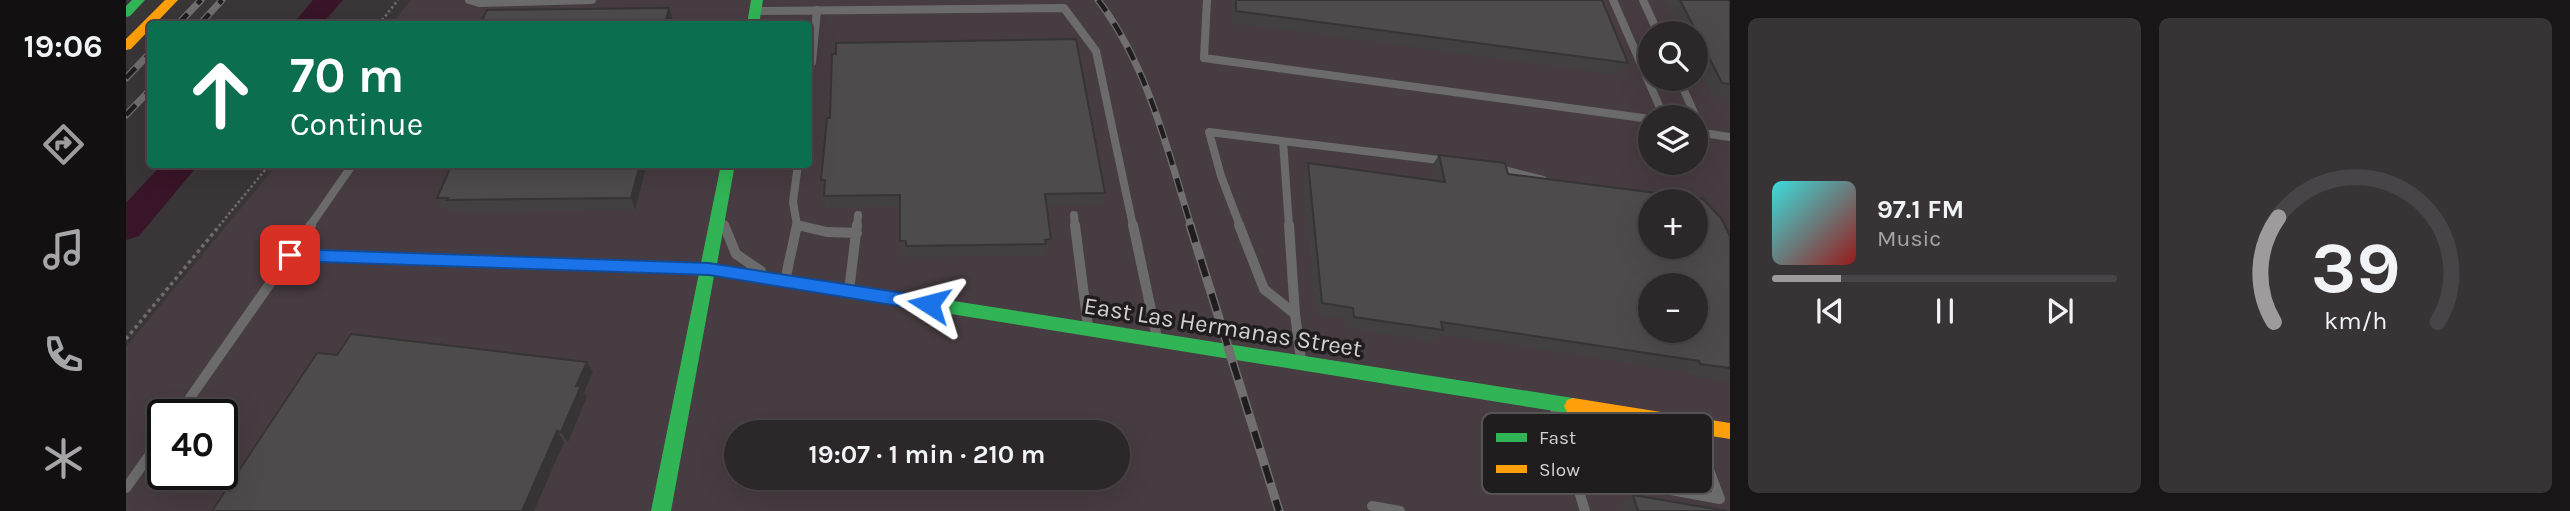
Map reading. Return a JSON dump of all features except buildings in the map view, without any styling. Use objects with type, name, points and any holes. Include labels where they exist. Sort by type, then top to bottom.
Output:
[{"type":"street","points":[[126,13],[139,0]]},
{"type":"street","points":[[151,21],[172,0]]},
{"type":"street","points":[[126,46],[147,25]]},
{"type":"street","points":[[660,511],[727,168]]},
{"type":"street","name":"East Las Hermanas Street","points":[[709,269],[1617,413]]},
{"type":"lane","points":[[469,0],[479,3],[592,0]]},
{"type":"lane","points":[[1207,0],[1204,58],[1638,117]]},
{"type":"lane","points":[[1614,0],[1659,105]]},
{"type":"lane","points":[[1643,0],[1653,21]]},
{"type":"lane","points":[[755,12],[1064,8],[1096,51],[1157,340]]},
{"type":"lane","points":[[812,62],[817,10]]},
{"type":"lane","points":[[1684,91],[1703,133],[1730,137]]},
{"type":"lane","points":[[1295,314],[1264,289],[1221,176],[1209,132],[1459,162]]},
{"type":"lane","points":[[1283,141],[1301,363]]},
{"type":"lane","points":[[1486,165],[1553,182]]},
{"type":"lane","points":[[189,399],[350,168]]},
{"type":"lane","points":[[720,212],[736,254],[782,281],[797,225],[793,202],[797,168]]},
{"type":"lane","points":[[849,291],[858,215]]},
{"type":"lane","points":[[1074,215],[1089,329]]},
{"type":"lane","points":[[797,225],[827,232],[857,233]]},
{"type":"lane","points":[[290,255],[709,269]]},
{"type":"lane","points":[[1554,403],[1557,413]]},
{"type":"lane","points":[[126,488],[147,458]]},
{"type":"lane","points":[[1693,494],[1720,499],[1713,480]]},
{"type":"lane","points":[[1580,494],[1585,511]]},
{"type":"lane","points":[[1372,506],[1400,511]]},
{"type":"path","points":[[381,21],[398,0]]},
{"type":"path","points":[[126,339],[267,168]]},
{"type":"shaded area","points":[[411,0],[1730,0],[1730,511],[126,511],[126,347],[275,168],[812,168],[812,21],[394,21]]},
{"type":"waterway","points":[[310,21],[329,0]]},
{"type":"waterway","points":[[126,226],[178,168]]},
{"type":"railway","points":[[181,21],[201,0]]},
{"type":"railway","points":[[203,21],[222,0]]},
{"type":"railway","points":[[1098,0],[1130,52],[1143,80],[1191,226]]},
{"type":"railway","points":[[126,78],[147,56]]},
{"type":"railway","points":[[126,115],[147,93]]},
{"type":"railway","points":[[1190,225],[1279,511]]},
{"type":"traffic: fast","points":[[126,13],[139,0]]},
{"type":"traffic: fast","points":[[754,21],[757,0]]},
{"type":"traffic: fast","points":[[661,511],[727,168]]},
{"type":"traffic: fast","points":[[709,269],[1573,406]]},
{"type":"traffic: slow","points":[[151,21],[172,0]]},
{"type":"traffic: slow","points":[[126,46],[147,25]]},
{"type":"traffic: slow","points":[[1573,406],[1617,413]]},
{"type":"traffic: slow","points":[[1713,428],[1730,431]]},
{"type":"route","points":[[290,255],[709,269],[929,304]]}]
